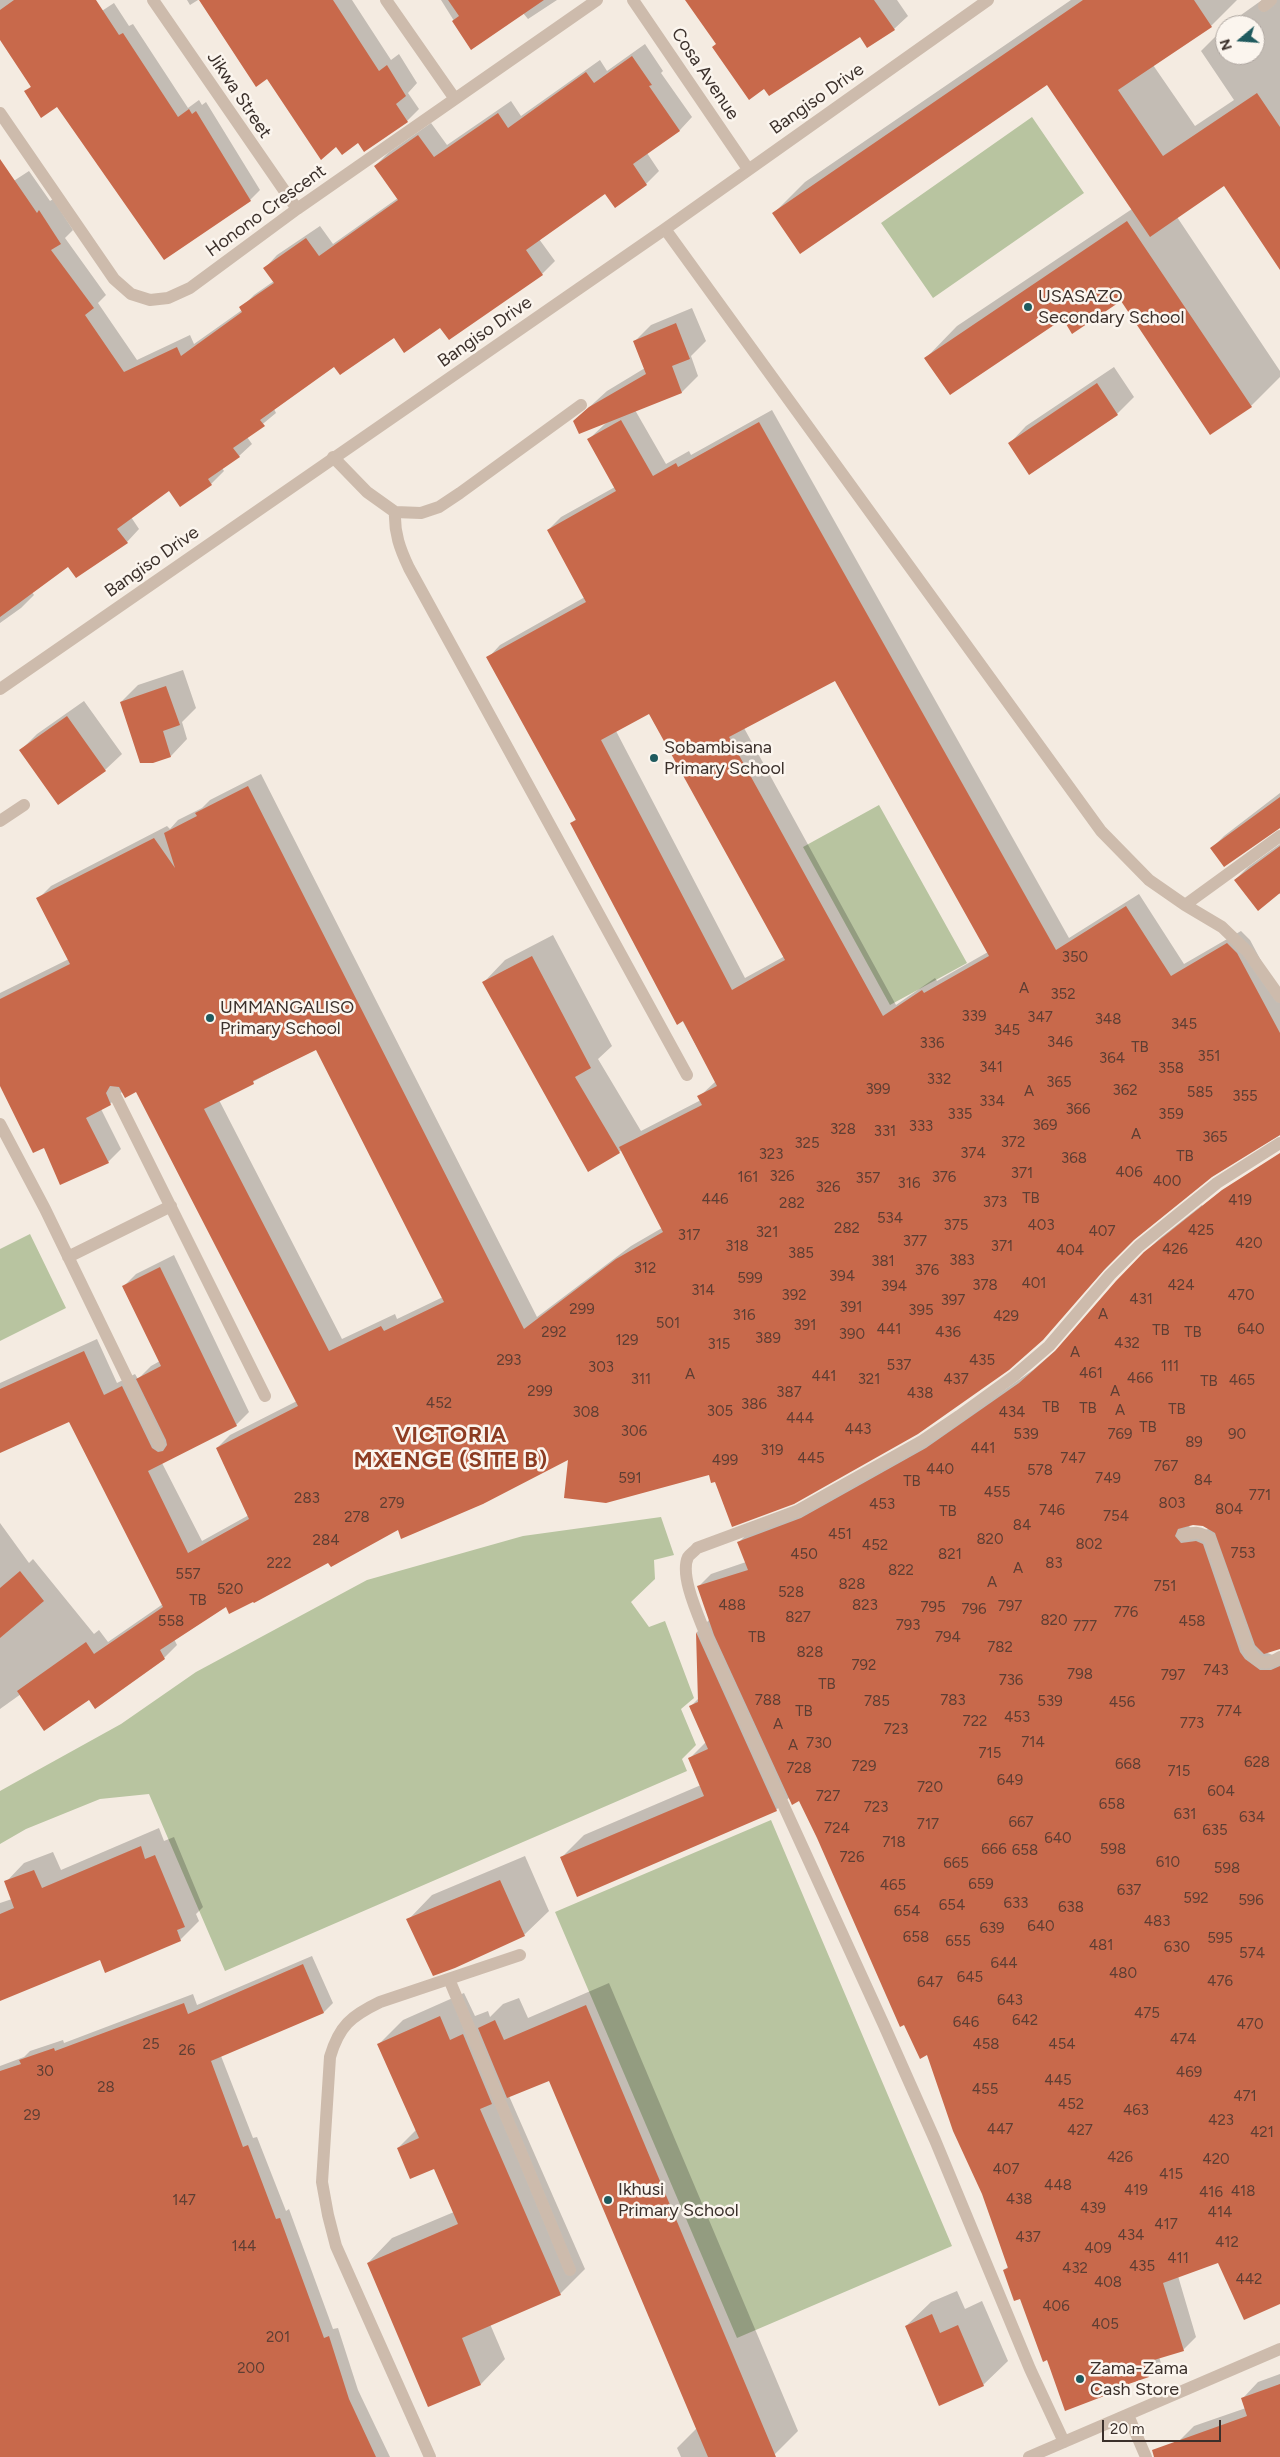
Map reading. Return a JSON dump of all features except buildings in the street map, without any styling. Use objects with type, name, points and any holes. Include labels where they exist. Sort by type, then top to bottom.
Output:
[{"type":"street","name":"Jikwa Street","points":[[153,0],[297,209]]},
{"type":"street","points":[[386,0],[455,99]]},
{"type":"street","name":"Honono Crescent","points":[[0,113],[114,279],[131,294],[150,300],[168,298],[190,288],[297,209],[597,0]]},
{"type":"street","name":"Cosa Avenue","points":[[633,0],[748,169]]},
{"type":"street","name":"Bangiso Drive","points":[[0,689],[665,229],[988,0]]},
{"type":"street","points":[[665,229],[1101,831],[1149,880],[1184,905],[1222,927],[1248,952],[1280,997]]},
{"type":"street","points":[[334,457],[367,492],[395,512],[421,513],[439,507],[582,405]]},
{"type":"street","points":[[395,512],[394,526],[398,546],[408,568],[687,1075]]},
{"type":"street","points":[[0,821],[24,805]]},
{"type":"street","points":[[1184,905],[1280,836]]},
{"type":"street","points":[[114,1092],[265,1396]]},
{"type":"street","points":[[0,1124],[68,1257],[159,1444]]},
{"type":"street","points":[[1064,2442],[1030,2369],[935,2140],[883,2022],[717,1662],[688,1584],[686,1568],[688,1556],[697,1548],[797,1511],[922,1441],[995,1390],[1049,1346],[1110,1275],[1139,1246],[1217,1183],[1280,1143]]},
{"type":"street","points":[[68,1257],[170,1206]]},
{"type":"street","points":[[1183,1535],[1196,1532],[1203,1533],[1210,1539],[1248,1649],[1256,1660],[1265,1663],[1280,1657]]},
{"type":"street","points":[[430,2457],[336,2246],[328,2215],[322,2182],[330,2057],[335,2039],[345,2024],[359,2012],[380,2002],[520,1955]]},
{"type":"street","points":[[449,1979],[570,2270]]},
{"type":"street","points":[[1029,2457],[1280,2349]]},
{"type":"street","points":[[1128,2415],[1146,2457]]},
{"type":"green space","points":[[1032,117],[1084,193],[933,298],[881,223]]},
{"type":"green space","points":[[879,805],[967,963],[890,1005],[803,847]]},
{"type":"green space","points":[[30,1234],[66,1308],[0,1341],[0,1249]]},
{"type":"green space","points":[[661,1517],[674,1555],[654,1560],[655,1579],[631,1602],[649,1627],[665,1621],[694,1698],[681,1709],[696,1745],[682,1759],[687,1771],[225,1971],[149,1794],[100,1799],[26,1829],[0,1844],[0,1791],[121,1724],[196,1672],[367,1580],[523,1536]]},
{"type":"green space","points":[[771,1820],[952,2246],[737,2338],[555,1912]]},
{"type":"place","name":"USASAZO Secondary School","points":[[1028,307]]},
{"type":"place","name":"Sobambisana Primary School","points":[[654,758]]},
{"type":"place","name":"UMMANGALISO Primary School","points":[[210,1018]]},
{"type":"place","name":"Ikhusi Primary School","points":[[608,2200]]},
{"type":"place","name":"Zama-Zama Cash Store","points":[[1080,2379]]},
{"type":"district","name":"VICTORIA MXENGE (SITE B)","points":[[451,1448]]}]
